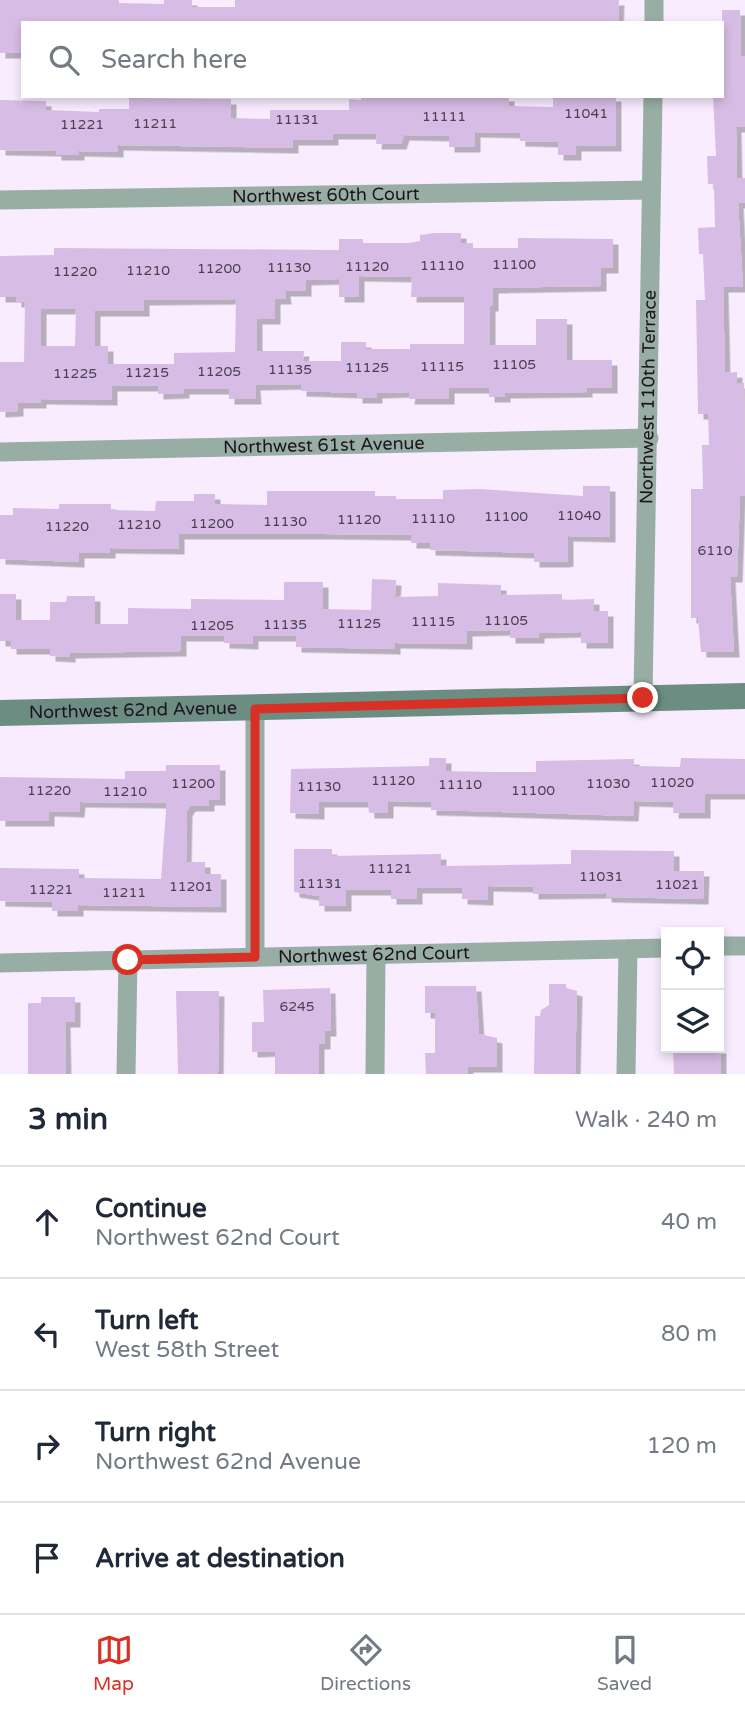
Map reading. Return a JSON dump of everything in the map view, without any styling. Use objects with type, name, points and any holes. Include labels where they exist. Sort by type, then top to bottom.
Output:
[{"type":"street","points":[[654,0],[654,21]]},
{"type":"street","name":"Northwest 110th Terrace","points":[[643,698],[653,98]]},
{"type":"street","name":"Northwest 60th Court","points":[[0,200],[651,190]]},
{"type":"street","name":"Northwest 61st Avenue","points":[[0,452],[649,438]]},
{"type":"street","name":"Northwest 62nd Avenue","points":[[0,713],[745,696]]},
{"type":"street","points":[[255,709],[255,957]]},
{"type":"street","points":[[724,946],[745,946]]},
{"type":"street","name":"Northwest 62nd Court","points":[[0,963],[661,948]]},
{"type":"street","points":[[626,1074],[628,949]]},
{"type":"street","points":[[374,1074],[376,954]]},
{"type":"street","points":[[126,1074],[128,960]]},
{"type":"building","points":[[0,0],[119,0],[119,3],[164,4],[164,0],[192,0],[192,7],[235,7],[235,0],[619,0],[618,21],[21,21],[21,53],[0,53]]},
{"type":"building","points":[[722,10],[740,10],[741,56],[745,56],[745,127],[736,127],[737,178],[745,178],[745,203],[738,203],[743,287],[723,287],[725,373],[737,372],[737,383],[744,383],[745,496],[740,496],[737,577],[730,577],[734,652],[701,652],[698,618],[691,618],[691,489],[703,489],[702,445],[709,445],[708,414],[698,414],[696,300],[705,300],[703,254],[699,254],[698,228],[715,227],[714,184],[708,184],[707,156],[716,156],[713,98],[724,98]]},
{"type":"building","points":[[129,98],[231,99],[231,118],[270,119],[270,110],[349,110],[349,99],[509,98],[509,106],[553,107],[553,98],[616,98],[616,146],[576,146],[576,155],[558,155],[558,142],[520,141],[520,133],[475,132],[475,147],[449,147],[449,136],[404,135],[401,144],[376,144],[377,134],[333,134],[333,140],[293,140],[293,148],[118,145],[118,152],[79,151],[79,155],[56,155],[56,151],[0,150],[0,100],[46,101],[46,110],[99,112],[99,109],[129,109]]},
{"type":"building","points":[[461,233],[461,243],[473,243],[473,248],[518,248],[518,238],[613,239],[613,268],[601,268],[601,286],[493,288],[493,306],[490,306],[490,345],[536,345],[536,319],[567,319],[567,360],[612,360],[612,388],[587,388],[587,392],[505,393],[505,397],[489,397],[489,388],[449,388],[449,399],[409,399],[410,392],[377,393],[377,398],[357,398],[357,393],[301,391],[301,384],[255,385],[256,399],[229,399],[229,389],[184,389],[184,393],[158,394],[158,386],[112,386],[112,400],[41,399],[41,403],[18,403],[18,411],[0,412],[0,362],[24,362],[25,302],[16,302],[16,297],[0,297],[0,256],[54,255],[54,248],[339,250],[339,239],[363,239],[363,243],[408,243],[420,241],[420,235]],"holes":[[[359,276],[412,277],[411,297],[464,297],[464,344],[410,344],[410,349],[366,349],[366,342],[341,342],[341,361],[303,361],[304,351],[257,351],[257,319],[275,319],[275,299],[286,299],[285,291],[306,291],[306,280],[339,279],[339,297],[359,297]],[[236,299],[235,352],[174,353],[174,364],[108,364],[108,346],[95,346],[95,311],[144,311],[144,300]],[[41,309],[76,309],[75,346],[41,346]]]},
{"type":"building","points":[[583,486],[610,486],[610,537],[568,536],[568,561],[563,562],[534,562],[534,553],[430,550],[430,543],[411,543],[411,535],[325,534],[179,534],[179,549],[110,548],[110,553],[79,553],[79,562],[0,559],[0,515],[13,515],[13,508],[59,509],[59,504],[111,504],[111,510],[155,511],[156,501],[194,501],[194,494],[215,494],[215,504],[267,505],[267,491],[375,491],[375,496],[396,496],[396,499],[443,499],[443,490],[480,489],[583,496]]},
{"type":"building","points":[[372,579],[396,580],[395,597],[438,596],[438,583],[501,585],[501,595],[562,594],[562,600],[594,599],[594,611],[608,611],[608,643],[581,643],[581,632],[539,633],[539,638],[510,638],[510,630],[467,631],[467,644],[395,643],[395,649],[296,647],[296,636],[253,636],[253,644],[224,643],[224,636],[181,636],[181,651],[70,653],[70,657],[50,656],[50,649],[11,649],[11,641],[0,641],[0,594],[16,594],[16,620],[50,620],[50,602],[66,602],[67,596],[95,596],[95,624],[128,624],[128,608],[191,609],[191,599],[284,600],[284,582],[323,582],[323,609],[371,610]]},
{"type":"building","points":[[429,758],[446,758],[446,771],[492,772],[536,772],[536,761],[634,759],[634,766],[680,767],[681,758],[745,759],[745,794],[705,794],[705,813],[673,813],[674,802],[634,801],[633,816],[431,810],[431,802],[388,801],[388,813],[369,813],[368,802],[319,802],[319,814],[290,813],[291,769],[429,766]]},
{"type":"building","points":[[166,765],[220,765],[220,800],[209,800],[209,806],[190,806],[187,811],[186,862],[205,862],[205,874],[221,874],[221,907],[78,905],[78,911],[52,911],[52,902],[0,901],[0,868],[79,869],[79,878],[161,879],[166,803],[80,802],[79,812],[49,811],[49,821],[0,821],[0,777],[125,779],[125,771],[166,771]]},
{"type":"building","points":[[294,849],[332,849],[332,856],[441,854],[441,866],[571,864],[571,850],[674,851],[674,871],[704,871],[703,899],[606,897],[606,893],[533,894],[533,887],[488,886],[488,900],[462,899],[462,888],[417,888],[417,899],[391,899],[391,890],[346,890],[346,906],[319,906],[319,896],[294,892]]},
{"type":"building","points":[[549,984],[566,984],[566,988],[577,991],[575,1074],[534,1074],[535,1016],[540,1016],[541,1010],[549,1005]]},
{"type":"building","points":[[425,986],[476,986],[479,1034],[497,1038],[497,1067],[468,1067],[468,1074],[426,1074],[425,1053],[435,1053],[435,1013],[425,1013]]},
{"type":"building","points":[[330,988],[331,1031],[325,1031],[325,1044],[319,1044],[319,1074],[275,1074],[275,1051],[252,1052],[252,1022],[264,1022],[263,990]]},
{"type":"building","points":[[176,991],[219,991],[218,1074],[178,1074]]},
{"type":"building","points":[[41,997],[75,997],[75,1022],[65,1022],[66,1074],[28,1074],[28,1003],[41,1003]]},
{"type":"building","points":[[673,1053],[721,1053],[721,1074],[674,1074]]},
{"type":"route","points":[[128,960],[255,957],[255,709],[643,698]]}]
